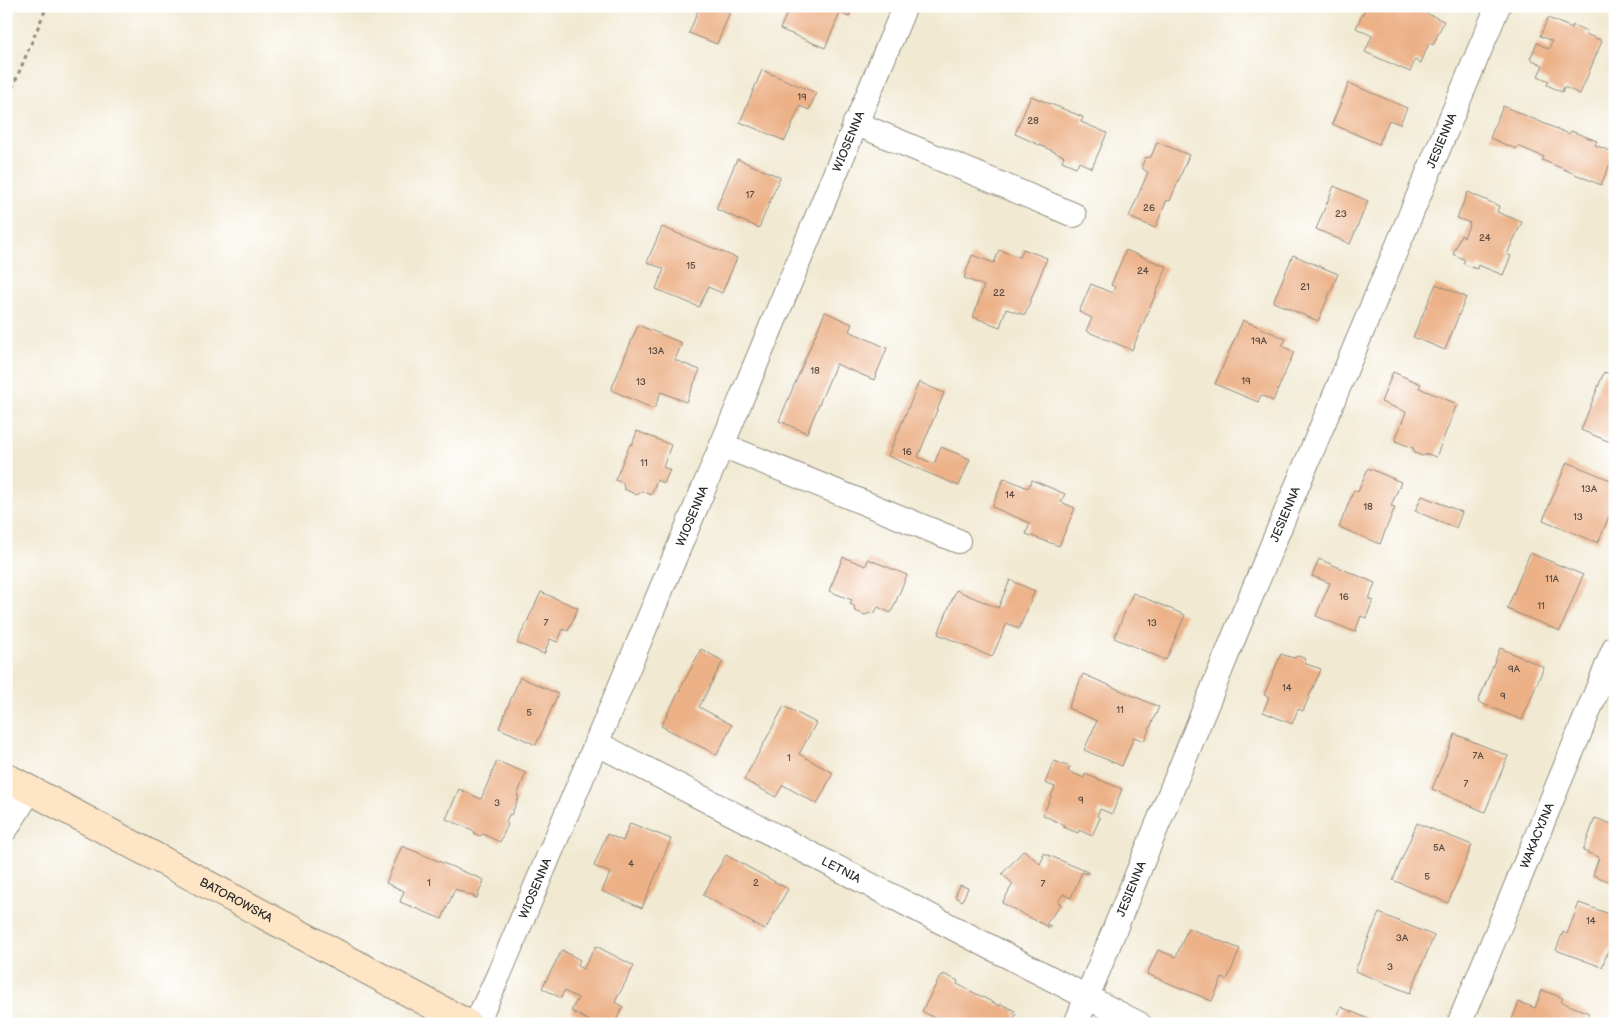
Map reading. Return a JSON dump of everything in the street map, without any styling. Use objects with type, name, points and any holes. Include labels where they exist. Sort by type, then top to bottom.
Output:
[{"type":"street","name":"WIOSENNA","points":[[476,1024],[499,974],[722,446],[905,6]]},
{"type":"street","name":"JESIENNA","points":[[1076,1024],[1243,615],[1498,6]]},
{"type":"street","points":[[856,123],[1074,215]]},
{"type":"street","points":[[722,446],[958,541]]},
{"type":"street","name":"WAKACYJNA","points":[[1459,1024],[1615,647]]},
{"type":"street","name":"LETNIA","points":[[596,743],[1088,996]]},
{"type":"street","name":"BATOROWSKA","points":[[6,777],[468,1024]]},
{"type":"street","points":[[6,829],[30,790]]},
{"type":"street","points":[[1088,996],[1139,1024]]},
{"type":"path","points":[[6,103],[47,6]]},
{"type":"building","points":[[700,6],[716,6],[730,12],[717,44],[689,33]]},
{"type":"building","points":[[790,6],[853,6],[849,17],[840,13],[825,48],[780,29]]},
{"type":"building","points":[[1366,6],[1402,6],[1418,13],[1419,10],[1444,21],[1433,45],[1429,43],[1421,63],[1415,60],[1410,72],[1365,52],[1372,36],[1356,28]]},
{"type":"building","points":[[1548,18],[1572,28],[1573,25],[1587,31],[1586,34],[1602,41],[1580,94],[1564,87],[1562,92],[1547,85],[1549,81],[1538,76],[1543,65],[1530,59],[1537,43],[1549,49],[1552,41],[1540,36]]},
{"type":"building","points":[[762,70],[816,93],[809,110],[800,106],[785,141],[740,122]]},
{"type":"building","points":[[1349,83],[1407,108],[1400,124],[1389,120],[1379,144],[1332,124]]},
{"type":"building","points":[[1031,96],[1083,117],[1081,122],[1107,133],[1092,168],[1079,162],[1076,167],[1062,161],[1064,156],[1015,134]]},
{"type":"building","points":[[1503,106],[1569,134],[1571,131],[1597,141],[1595,145],[1615,153],[1601,185],[1542,160],[1544,157],[1518,146],[1516,149],[1490,138]]},
{"type":"building","points":[[1157,142],[1189,155],[1170,201],[1167,200],[1155,228],[1129,217],[1148,172],[1142,166],[1145,158],[1151,157]]},
{"type":"building","points":[[737,159],[780,177],[759,228],[716,209]]},
{"type":"building","points":[[1334,186],[1368,201],[1350,244],[1316,229]]},
{"type":"building","points":[[1468,192],[1499,206],[1497,212],[1522,222],[1507,254],[1511,256],[1503,275],[1478,265],[1477,269],[1463,264],[1465,260],[1453,254],[1461,235],[1464,237],[1470,223],[1457,218]]},
{"type":"building","points":[[662,227],[737,258],[722,293],[708,287],[699,307],[656,289],[664,269],[647,262]]},
{"type":"building","points":[[1023,249],[1047,258],[1025,315],[1006,309],[1000,327],[973,317],[984,286],[964,278],[972,255],[994,263],[999,250],[1020,257]]},
{"type":"building","points":[[1126,250],[1167,267],[1132,350],[1086,331],[1092,318],[1079,312],[1091,284],[1112,293],[1115,287],[1111,285]]},
{"type":"building","points":[[1293,255],[1338,274],[1318,321],[1273,302]]},
{"type":"building","points":[[1436,284],[1466,297],[1445,350],[1413,337]]},
{"type":"building","points":[[825,312],[852,324],[849,331],[887,348],[874,380],[836,364],[807,433],[779,421]]},
{"type":"building","points":[[1243,320],[1286,339],[1282,346],[1294,352],[1273,401],[1261,395],[1258,402],[1215,384]]},
{"type":"building","points":[[638,325],[682,343],[675,360],[700,370],[686,402],[661,392],[654,409],[611,390]]},
{"type":"building","points":[[1393,372],[1421,384],[1419,388],[1457,404],[1436,457],[1428,454],[1422,456],[1415,453],[1413,448],[1395,441],[1406,412],[1381,402]]},
{"type":"building","points":[[1604,372],[1615,376],[1615,444],[1581,430]]},
{"type":"building","points":[[919,382],[944,393],[918,457],[934,464],[941,447],[970,459],[959,486],[888,456]]},
{"type":"building","points":[[637,431],[671,445],[663,467],[670,470],[664,483],[657,480],[651,495],[642,491],[637,495],[624,489],[623,483],[615,480]]},
{"type":"building","points":[[1567,462],[1615,482],[1615,502],[1598,543],[1543,520]]},
{"type":"building","points":[[1368,468],[1401,482],[1391,506],[1395,507],[1380,544],[1339,527],[1354,490],[1358,492]]},
{"type":"building","points":[[1004,478],[1028,488],[1032,480],[1065,494],[1061,502],[1075,508],[1059,546],[1026,534],[1030,523],[992,507]]},
{"type":"building","points":[[1422,496],[1462,512],[1456,528],[1415,511]]},
{"type":"building","points":[[1530,553],[1583,575],[1560,631],[1507,609]]},
{"type":"building","points":[[843,557],[866,566],[868,559],[907,575],[891,613],[878,607],[874,614],[865,615],[855,611],[854,606],[850,604],[852,600],[829,591]]},
{"type":"building","points":[[1319,559],[1375,583],[1369,599],[1373,600],[1366,618],[1361,616],[1355,632],[1316,616],[1330,583],[1312,576]]},
{"type":"building","points":[[1010,580],[1035,591],[1019,629],[1007,623],[992,657],[938,634],[956,590],[998,608]]},
{"type":"building","points":[[541,592],[578,608],[568,631],[563,629],[558,642],[550,639],[544,654],[517,643]]},
{"type":"building","points":[[1133,593],[1185,615],[1166,660],[1114,638]]},
{"type":"building","points":[[1500,648],[1544,667],[1522,720],[1478,702]]},
{"type":"building","points":[[701,649],[723,661],[699,707],[732,725],[717,755],[661,726]]},
{"type":"building","points":[[1281,654],[1293,658],[1298,656],[1304,658],[1306,664],[1321,669],[1303,711],[1298,709],[1292,724],[1263,712],[1269,697],[1264,695]]},
{"type":"building","points":[[1083,674],[1159,707],[1144,741],[1134,737],[1122,766],[1084,750],[1097,721],[1068,708]]},
{"type":"building","points":[[520,677],[558,694],[536,745],[499,728]]},
{"type":"building","points":[[784,706],[816,723],[799,754],[833,773],[817,804],[783,785],[776,797],[744,780]]},
{"type":"building","points":[[1455,734],[1508,756],[1485,812],[1432,789]]},
{"type":"building","points":[[497,761],[526,773],[517,796],[519,797],[511,815],[509,814],[506,822],[508,824],[500,842],[483,834],[480,836],[475,834],[473,830],[446,819],[459,789],[481,799]]},
{"type":"building","points":[[1054,761],[1070,767],[1068,771],[1084,778],[1085,774],[1122,789],[1112,814],[1100,809],[1097,816],[1100,818],[1092,836],[1079,830],[1078,833],[1063,827],[1064,825],[1043,815],[1055,787],[1045,783]]},
{"type":"building","points":[[1615,817],[1615,879],[1613,883],[1593,875],[1599,857],[1583,851],[1595,818],[1612,824]]},
{"type":"building","points":[[630,823],[671,839],[642,908],[602,891],[610,873],[594,866],[607,834],[623,841]]},
{"type":"building","points":[[1417,823],[1472,845],[1448,903],[1393,880]]},
{"type":"building","points":[[402,846],[484,880],[477,898],[455,889],[442,919],[400,902],[404,891],[386,883]]},
{"type":"building","points":[[1024,850],[1040,864],[1044,856],[1042,855],[1043,853],[1088,872],[1088,874],[1082,872],[1071,898],[1063,894],[1058,902],[1061,904],[1046,924],[1051,926],[1050,928],[1002,903],[1013,884],[1002,874]]},
{"type":"building","points":[[726,855],[788,889],[765,930],[703,895]]},
{"type":"building","points":[[960,885],[968,888],[962,901],[955,897]]},
{"type":"building","points":[[1579,903],[1615,916],[1615,946],[1609,948],[1602,967],[1556,950],[1563,932],[1567,934]]},
{"type":"building","points":[[1379,913],[1434,936],[1410,993],[1355,971]]},
{"type":"building","points":[[1188,928],[1240,949],[1227,980],[1222,978],[1212,1001],[1147,974],[1158,950],[1176,957]]},
{"type":"building","points":[[596,946],[634,966],[615,1002],[623,1007],[614,1024],[595,1024],[571,1011],[578,998],[564,991],[561,998],[542,988],[562,950],[580,960],[577,966],[583,969]]},
{"type":"building","points":[[944,974],[958,981],[957,984],[1000,1006],[1001,1004],[1015,1011],[1013,1013],[1016,1014],[1011,1024],[945,1024],[922,1011],[941,975],[943,976]]},
{"type":"building","points":[[1542,990],[1563,998],[1561,1002],[1589,1013],[1585,1024],[1510,1024],[1519,1002],[1535,1008]]},
{"type":"building","points":[[1341,1007],[1380,1024],[1334,1024]]}]
